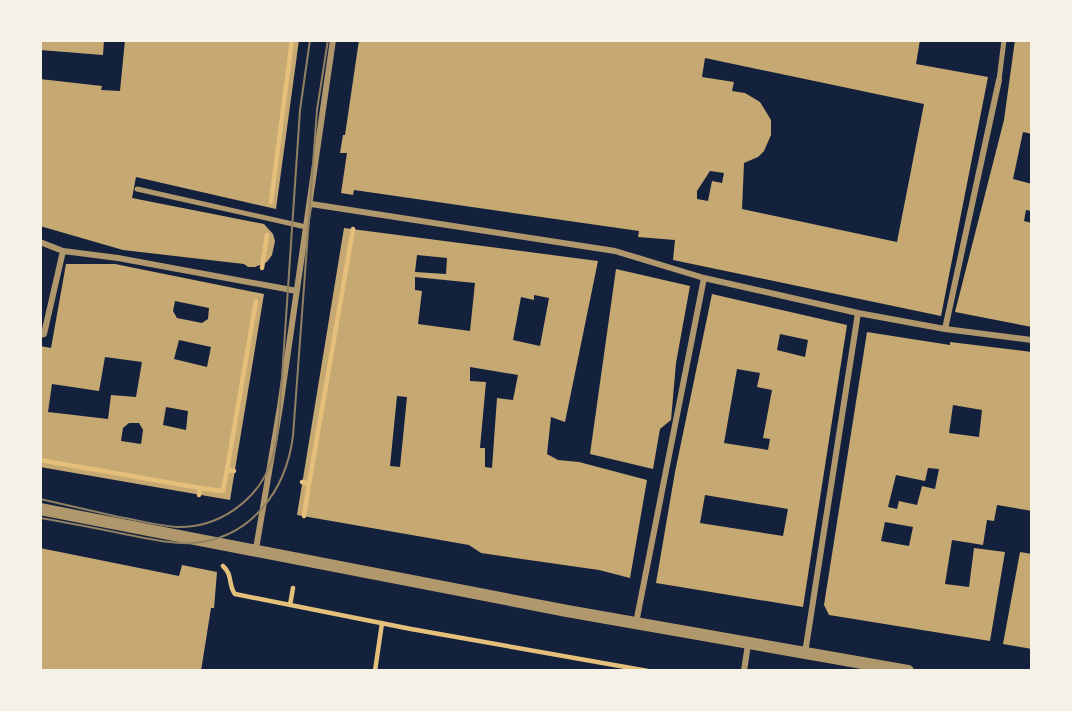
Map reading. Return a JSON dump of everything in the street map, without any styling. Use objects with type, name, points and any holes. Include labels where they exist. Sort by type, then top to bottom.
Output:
[{"type":"street","points":[[256,549],[311,204],[333,40]]},
{"type":"street","points":[[945,329],[999,80]]},
{"type":"street","points":[[311,204],[615,251],[704,278],[858,313],[945,329],[1032,340]]},
{"type":"street","points":[[40,242],[64,251],[118,258],[297,291]]},
{"type":"street","points":[[40,335],[44,334],[64,251]]},
{"type":"street","points":[[636,623],[704,278]]},
{"type":"street","points":[[805,653],[858,313]]},
{"type":"street","points":[[40,509],[748,644],[908,671]]},
{"type":"street","points":[[744,671],[748,644]]},
{"type":"lane","points":[[999,80],[1004,40]]},
{"type":"lane","points":[[137,189],[306,226]]},
{"type":"path","points":[[262,264],[292,40]]},
{"type":"path","points":[[304,516],[353,229]]},
{"type":"path","points":[[40,460],[223,491],[257,292]]},
{"type":"path","points":[[227,470],[234,471]]},
{"type":"path","points":[[302,482],[309,484]]},
{"type":"path","points":[[199,495],[200,488]]},
{"type":"path","points":[[219,564],[229,574],[235,594],[648,671]]},
{"type":"path","points":[[290,605],[293,588]]},
{"type":"path","points":[[375,671],[382,623]]},
{"type":"building","points":[[40,40],[104,40],[103,55],[40,50]]},
{"type":"building","points":[[125,40],[299,40],[276,209],[136,177],[132,198],[264,224],[273,234],[275,241],[272,255],[267,262],[248,267],[244,264],[123,250],[40,226],[40,79],[102,86],[101,90],[120,91]]},
{"type":"building","points":[[359,40],[920,40],[916,64],[988,77],[941,316],[673,260],[675,240],[638,237],[639,231],[354,190],[353,195],[341,193],[347,153],[340,153]],"holes":[[[705,58],[924,104],[897,242],[742,209],[744,163],[764,151],[771,135],[771,120],[760,102],[745,93],[732,91],[734,82],[702,77]],[[710,171],[724,173],[722,183],[712,181],[708,201],[697,199],[697,191]]]},
{"type":"building","points":[[1015,40],[1032,40],[1032,134],[1023,132],[1013,179],[1032,184],[1032,211],[1026,210],[1024,221],[1032,223],[1032,327],[955,312],[1004,120]]},
{"type":"building","points":[[344,228],[598,261],[565,422],[551,417],[547,454],[558,460],[579,462],[647,480],[630,578],[599,570],[481,553],[469,545],[297,515]],"holes":[[[417,255],[447,258],[446,274],[415,272]],[[415,277],[475,283],[470,331],[418,324],[422,291],[415,290]],[[534,295],[549,298],[540,346],[513,340],[521,297],[534,300]],[[470,367],[518,375],[513,400],[497,398],[492,468],[485,467],[485,448],[480,448],[486,382],[470,381]],[[397,396],[407,397],[400,467],[390,466]]]},
{"type":"building","points":[[66,264],[115,264],[264,294],[230,500],[40,467],[40,346],[51,348]],"holes":[[[175,301],[209,308],[208,319],[202,323],[177,318],[173,311]],[[179,340],[211,347],[207,367],[174,359]],[[105,357],[142,362],[136,397],[111,395],[108,419],[48,412],[52,384],[99,391]],[[166,407],[188,411],[186,430],[163,425]],[[129,423],[139,423],[143,430],[141,444],[121,441],[123,428]]]},
{"type":"building","points":[[616,269],[690,286],[676,363],[671,420],[660,429],[653,469],[590,454]]},
{"type":"building","points":[[712,294],[847,325],[803,607],[656,583],[675,472]],"holes":[[[780,334],[808,340],[805,357],[777,350]],[[737,369],[760,373],[757,387],[772,390],[763,438],[770,439],[768,450],[724,443]],[[705,495],[788,509],[783,536],[700,523]]]},
{"type":"building","points":[[867,332],[950,345],[950,342],[1032,352],[1032,511],[997,505],[994,521],[987,520],[983,545],[952,540],[945,584],[969,587],[974,548],[1005,552],[990,641],[829,615],[824,605]],"holes":[[[953,405],[982,410],[979,437],[949,433]],[[928,468],[939,469],[935,489],[922,486],[917,505],[899,501],[897,509],[888,507],[896,475],[925,481]],[[885,522],[913,527],[909,546],[881,541]]]},
{"type":"building","points":[[40,548],[179,576],[182,565],[217,572],[214,608],[211,608],[201,671],[40,671]]},
{"type":"building","points":[[1020,552],[1032,554],[1032,649],[1003,644]]},
{"type":"tram line","points":[[40,499],[155,524],[192,526],[220,518],[233,511],[245,502],[263,479],[270,465],[278,429],[300,110],[310,40]]},
{"type":"tram line","points":[[40,518],[161,541],[193,543],[233,532],[249,521],[274,492],[283,475],[293,436],[317,110],[328,40]]}]
